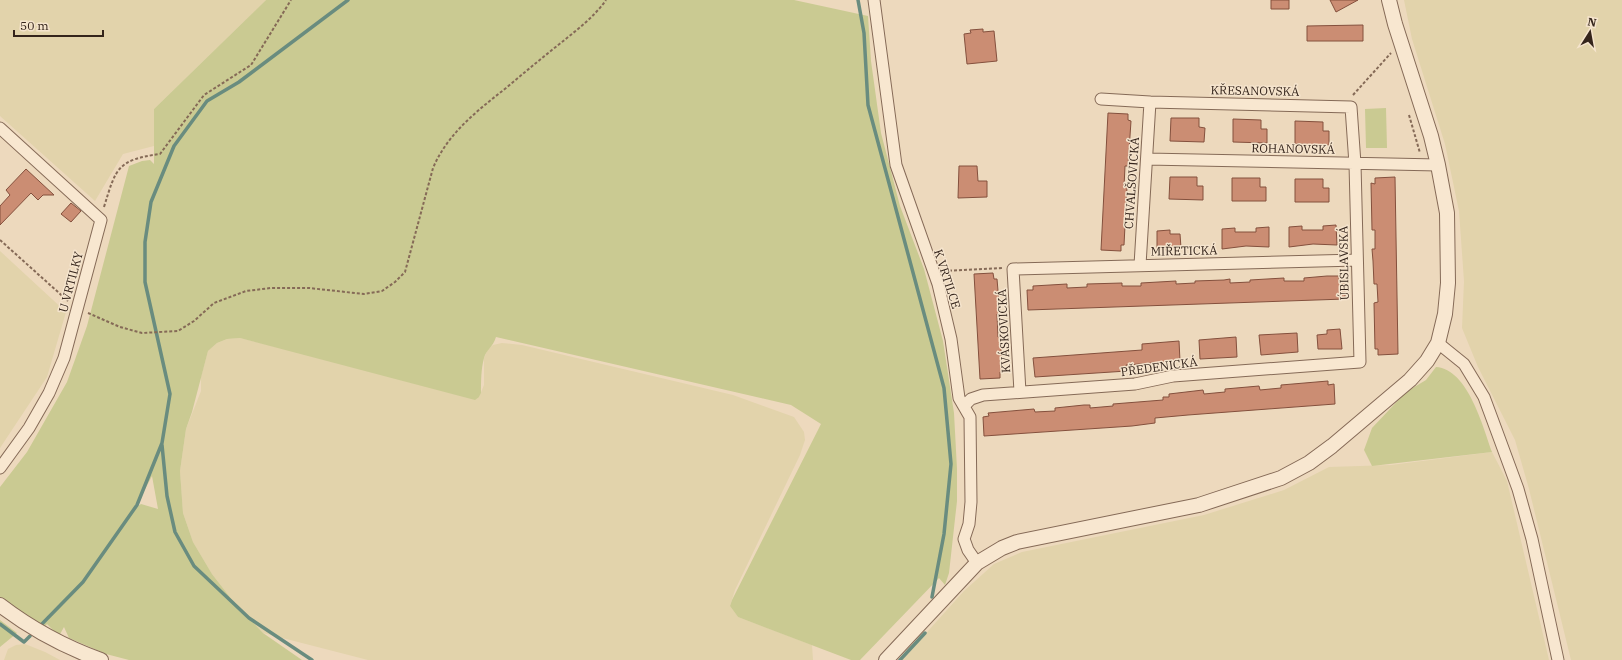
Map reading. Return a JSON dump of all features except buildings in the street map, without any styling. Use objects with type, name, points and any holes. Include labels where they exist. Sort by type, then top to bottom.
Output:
[{"type":"street","name":"K VRTILCE","points":[[874,0],[891,140],[896,164],[932,272],[938,284],[951,339],[959,398],[970,418],[971,502],[969,524],[964,539],[968,550],[977,563]]},
{"type":"street","points":[[886,660],[977,563],[1002,548],[1017,542],[1199,505],[1281,478],[1308,463],[1332,446],[1410,380],[1426,361],[1438,343],[1445,314],[1448,283],[1447,213],[1438,165],[1429,129],[1395,24],[1389,0]]},
{"type":"street","name":"KŘESANOVSKÁ","points":[[1101,99],[1150,102],[1344,107]]},
{"type":"street","name":"CHVALŠOVICKÁ","points":[[1140,265],[1150,102]]},
{"type":"street","points":[[1344,107],[1351,107],[1355,164]]},
{"type":"street","points":[[0,128],[100,220]]},
{"type":"street","name":"ROHANOVSKÁ","points":[[1147,159],[1438,165]]},
{"type":"street","name":"ÚBISLAVSKÁ","points":[[1355,164],[1360,362]]},
{"type":"street","name":"U VRTILKY","points":[[0,468],[29,428],[48,393],[64,358],[100,220]]},
{"type":"street","name":"MIŘETICKÁ","points":[[1013,269],[1357,260]]},
{"type":"street","name":"KVÁSKOVICKÁ","points":[[1013,269],[1020,392]]},
{"type":"street","points":[[1438,343],[1464,364],[1484,397],[1518,489],[1532,539],[1558,660]]},
{"type":"street","name":"PŘEDENICKÁ","points":[[964,406],[971,399],[977,397],[1020,392],[1135,384],[1173,376],[1360,362]]},
{"type":"street","points":[[0,605],[22,622],[82,653],[100,660]]},
{"type":"path","points":[[100,220],[114,177],[124,164],[138,157],[160,154],[204,95],[251,65],[291,0]]},
{"type":"path","points":[[0,240],[77,309],[120,327],[142,334],[178,331],[194,321],[214,303],[246,291],[279,288],[309,288],[364,294],[382,292],[405,272],[433,168],[439,153],[445,144],[468,118],[569,37],[600,10],[606,0]]},
{"type":"path","points":[[1344,107],[1391,53]]},
{"type":"path","points":[[932,272],[1006,268],[1013,269]]},
{"type":"shaded area","points":[[0,0],[266,0],[154,109],[154,146],[123,154],[95,201],[0,116]]},
{"type":"shaded area","points":[[1404,0],[1622,0],[1622,660],[1571,660],[1529,489],[1515,440],[1478,367],[1462,328],[1464,281],[1459,211],[1445,144],[1412,39]]},
{"type":"shaded area","points":[[0,251],[66,312],[47,377],[0,448]]},
{"type":"shaded area","points":[[240,338],[479,397],[484,385],[484,358],[488,349],[493,345],[502,343],[522,345],[733,395],[794,417],[804,432],[805,440],[800,455],[735,590],[730,606],[738,617],[812,645],[813,660],[368,660],[263,633],[233,601],[212,574],[193,542],[183,513],[180,471],[186,429],[201,391],[201,377],[208,351],[217,343],[227,339]]},
{"type":"shaded area","points":[[1492,452],[1507,481],[1549,660],[902,660],[964,591],[994,564],[1022,552],[1204,515],[1284,490],[1329,467],[1391,465]]},
{"type":"shaded area","points":[[25,644],[60,660],[4,660],[8,649],[16,645]]},
{"type":"green space","points":[[266,0],[794,0],[868,16],[871,61],[881,133],[900,206],[924,269],[943,341],[954,413],[957,501],[949,573],[945,585],[939,578],[860,660],[851,660],[738,617],[730,606],[732,600],[821,424],[791,405],[496,337],[484,358],[481,393],[475,400],[240,338],[227,339],[217,343],[208,351],[186,429],[180,471],[183,513],[193,542],[212,574],[233,601],[263,633],[302,660],[129,660],[106,654],[69,638],[64,627],[59,636],[47,624],[44,628],[0,597],[0,487],[27,452],[67,382],[87,326],[129,166],[142,161],[150,160],[154,164],[154,109]],"holes":[[[152,476],[158,509],[141,504],[135,508]]]},
{"type":"green space","points":[[1386,108],[1387,148],[1366,148],[1365,109]]},
{"type":"green space","points":[[1436,367],[1447,370],[1457,378],[1465,388],[1479,415],[1492,452],[1372,466],[1364,450],[1372,428],[1406,392],[1426,380]]},
{"type":"green space","points":[[0,620],[17,633],[0,647]]},
{"type":"waterway","points":[[39,627],[83,582],[137,505],[162,443],[170,394],[145,282],[145,242],[151,202],[174,146],[207,101],[239,82],[348,0]]},
{"type":"waterway","points":[[858,0],[864,33],[868,105],[944,388],[951,464],[944,534],[932,597]]},
{"type":"waterway","points":[[162,445],[167,496],[175,532],[194,566],[249,618],[312,660]]},
{"type":"waterway","points":[[0,624],[24,642],[30,636]]},
{"type":"waterway","points":[[900,660],[925,633]]}]
